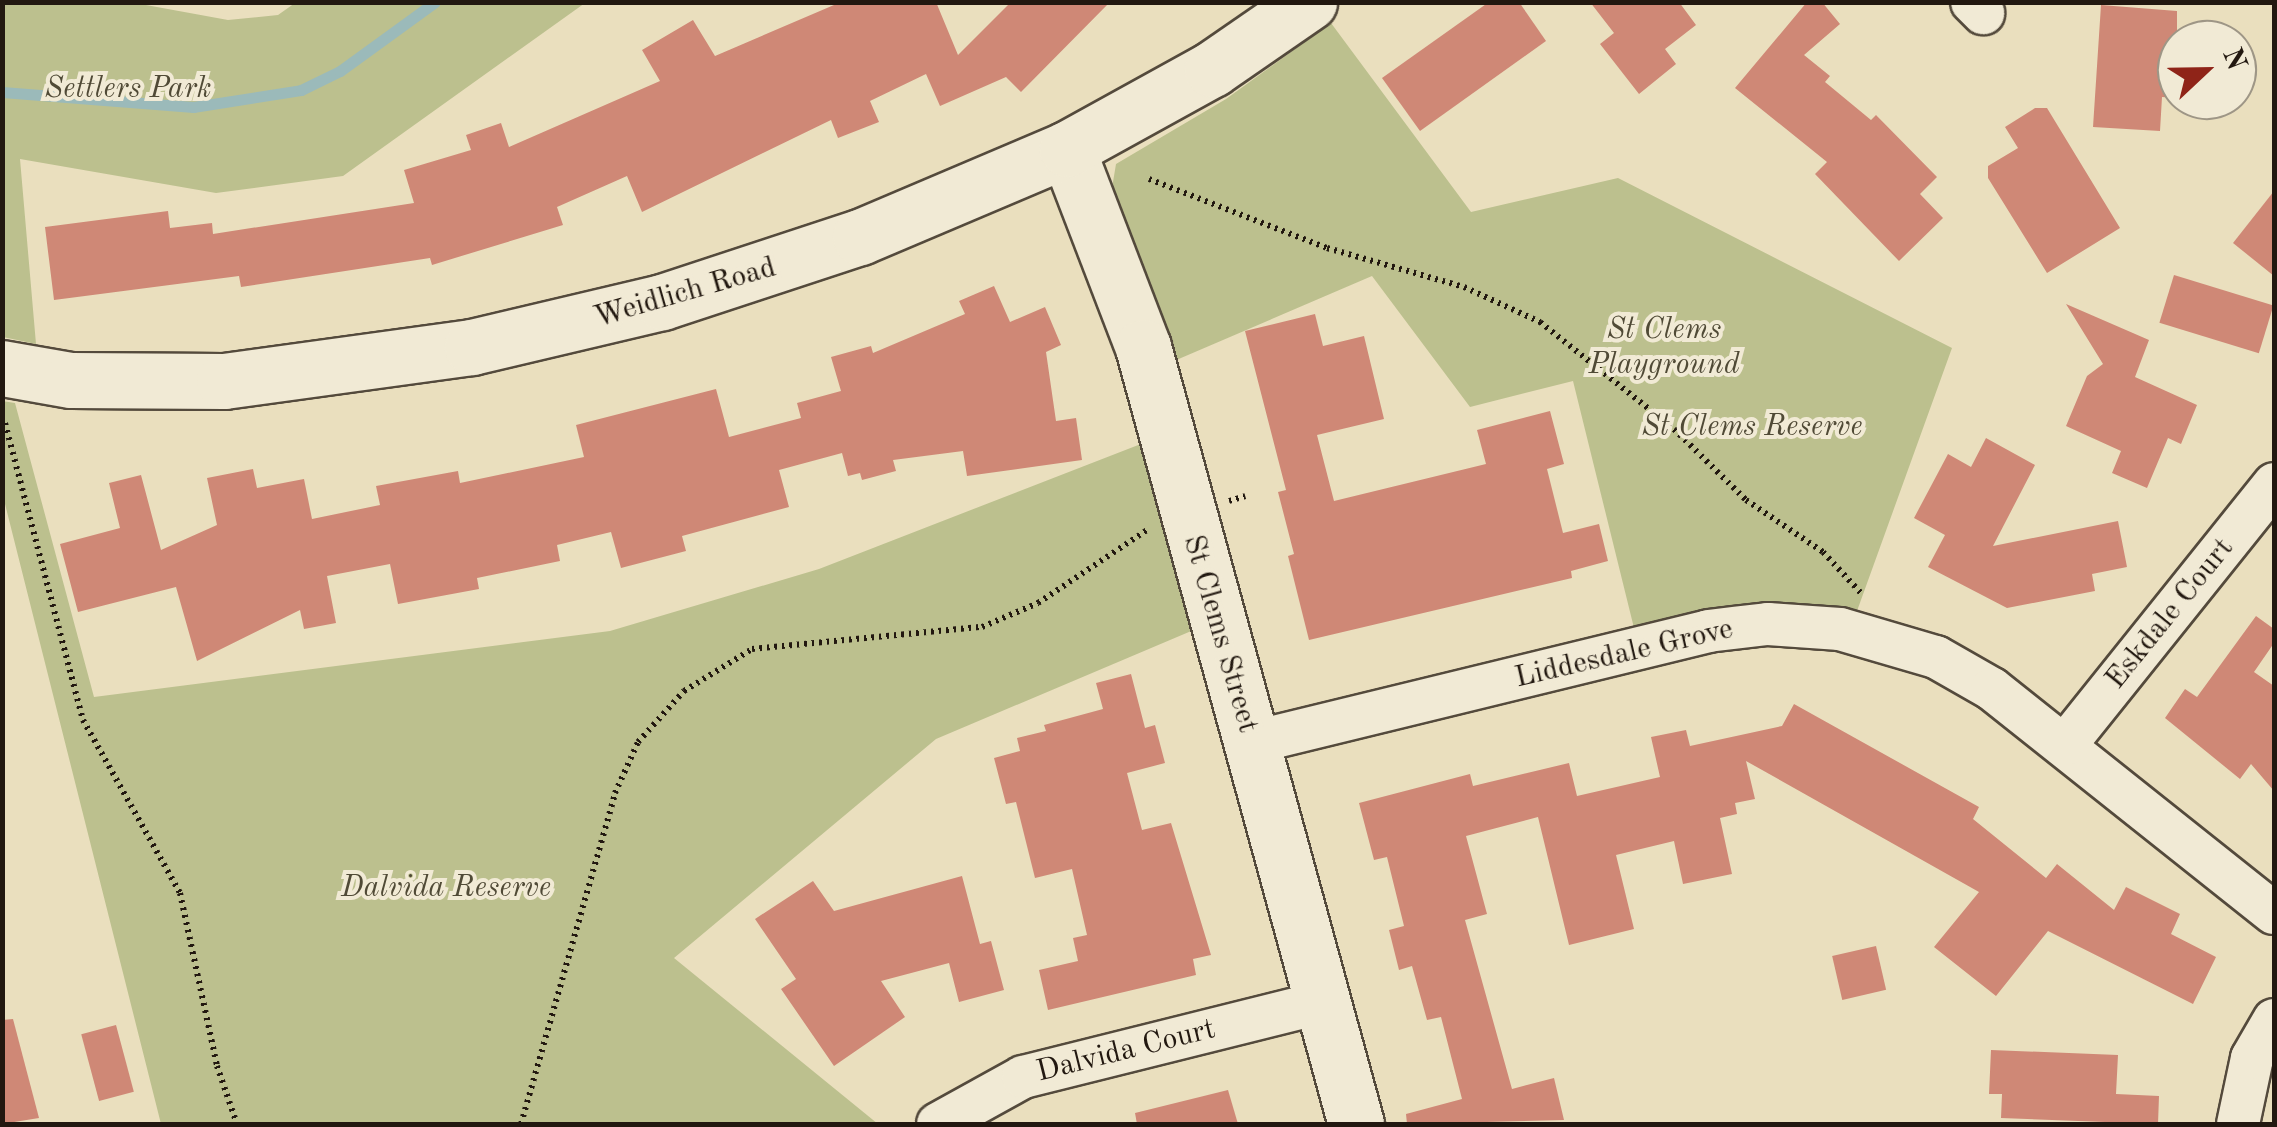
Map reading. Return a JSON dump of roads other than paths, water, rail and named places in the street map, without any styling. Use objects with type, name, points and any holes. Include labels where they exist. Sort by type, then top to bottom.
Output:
[{"type":"street","name":"Weidlich Road","points":[[2,368],[70,380],[224,382],[472,347],[782,266],[1068,149],[1274,13]]},
{"type":"street","name":"St Clems Street","points":[[1068,149],[1135,320],[1356,1124]]},
{"type":"street","name":"Eskdale Court","points":[[2066,744],[2274,484]]},
{"type":"street","name":"Liddesdale Grove","points":[[1250,744],[1708,631],[1768,624],[1874,635],[1963,670],[2066,744],[2274,913]]},
{"type":"street","name":"Dalvida Court","points":[[938,1124],[1023,1077],[1323,1002]]},
{"type":"street","points":[[2238,1124],[2252,1058],[2274,1020]]},
{"type":"waterway","points":[[2,92],[193,107],[301,90],[340,71],[435,2]]},
{"type":"park label","name":"Settlers Park","points":[[128,89]]},
{"type":"park label","name":"St Clems Playground","points":[[1664,347]]},
{"type":"park label","name":"St Clems Reserve","points":[[1752,427]]},
{"type":"park label","name":"Dalvida Reserve","points":[[446,888]]}]
